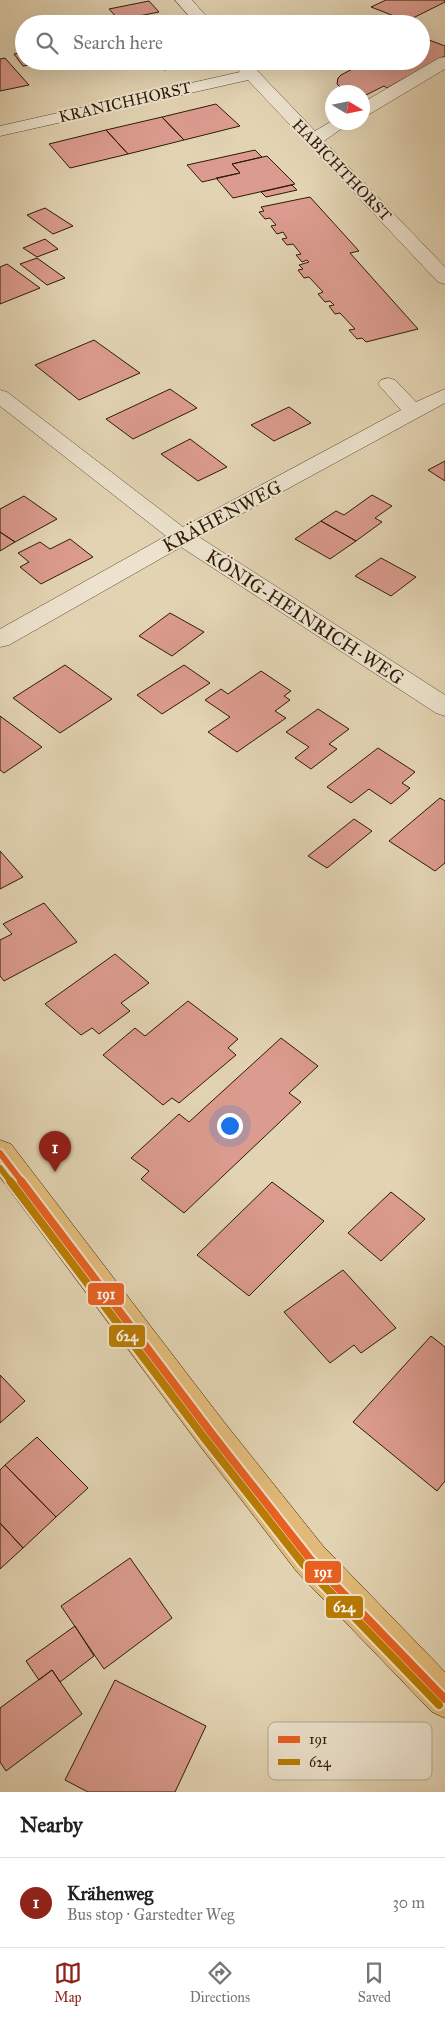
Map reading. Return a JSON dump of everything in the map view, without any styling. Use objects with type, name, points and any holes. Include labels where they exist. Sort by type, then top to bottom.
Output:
[{"type":"main road","points":[[0,1154],[310,1559],[445,1699]]},
{"type":"street","points":[[183,0],[196,15]]},
{"type":"street","points":[[370,106],[445,62]]},
{"type":"street","name":"KRANICHHORST","points":[[0,131],[237,70]]},
{"type":"street","name":"HABICHTHORST","points":[[247,70],[445,278]]},
{"type":"street","points":[[314,140],[330,130]]},
{"type":"street","points":[[388,384],[414,412]]},
{"type":"street","name":"KRÄHENWEG","points":[[0,639],[182,537],[445,395]]},
{"type":"street","name":"KÖNIG-HEINRICH-WEG","points":[[0,396],[182,537],[445,707]]},
{"type":"building","points":[[386,0],[445,0],[445,2],[419,15],[392,15],[371,7]]},
{"type":"building","points":[[149,1],[159,12],[144,15],[114,15],[109,9]]},
{"type":"building","points":[[430,40],[445,46],[445,56],[430,64]]},
{"type":"building","points":[[5,58],[29,85],[0,91],[0,59]]},
{"type":"building","points":[[351,70],[420,70],[387,88],[384,86],[370,93],[370,85],[338,85],[338,78]]},
{"type":"building","points":[[216,104],[240,126],[184,140],[162,117]]},
{"type":"building","points":[[162,117],[184,140],[128,154],[106,130]]},
{"type":"building","points":[[106,130],[128,154],[70,168],[49,144]]},
{"type":"building","points":[[255,150],[262,157],[232,164],[240,173],[202,182],[187,165]]},
{"type":"building","points":[[267,156],[295,184],[233,198],[216,178],[240,173],[232,164]]},
{"type":"building","points":[[292,185],[297,190],[266,197],[261,192]]},
{"type":"building","points":[[310,197],[359,251],[350,253],[418,329],[366,342],[362,338],[357,339],[349,330],[355,329],[340,313],[335,314],[329,306],[334,305],[330,301],[325,302],[318,294],[323,292],[309,277],[304,278],[298,270],[303,269],[299,265],[309,262],[307,260],[302,262],[296,255],[301,254],[293,244],[287,245],[282,239],[287,238],[283,232],[277,234],[271,226],[276,225],[270,218],[265,219],[259,212],[264,211],[261,207]]},
{"type":"building","points":[[45,208],[73,226],[53,234],[27,215]]},
{"type":"building","points":[[45,239],[58,249],[37,257],[23,248]]},
{"type":"building","points":[[37,258],[65,278],[47,285],[20,264]]},
{"type":"building","points":[[7,264],[40,288],[0,304],[0,267]]},
{"type":"building","points":[[94,340],[140,373],[79,400],[35,365]]},
{"type":"building","points":[[170,389],[197,408],[133,439],[106,419]]},
{"type":"building","points":[[289,407],[311,423],[274,441],[251,425]]},
{"type":"building","points":[[190,439],[227,467],[198,481],[161,454]]},
{"type":"building","points":[[445,461],[445,481],[428,470]]},
{"type":"building","points":[[372,495],[392,506],[375,518],[382,522],[356,541],[321,521],[336,511],[344,515]]},
{"type":"building","points":[[24,496],[57,519],[15,542],[0,532],[0,509]]},
{"type":"building","points":[[321,521],[356,541],[330,559],[295,539]]},
{"type":"building","points":[[0,532],[15,542],[0,551]]},
{"type":"building","points":[[70,539],[93,557],[41,584],[20,567],[29,562],[18,553],[40,542],[50,549]]},
{"type":"building","points":[[381,558],[416,577],[391,596],[355,576]]},
{"type":"building","points":[[170,613],[204,632],[172,656],[139,636]]},
{"type":"building","points":[[65,665],[112,699],[60,733],[13,698]]},
{"type":"building","points":[[184,665],[210,683],[162,714],[137,695]]},
{"type":"building","points":[[261,671],[291,691],[284,696],[290,700],[275,711],[286,718],[237,752],[208,732],[230,717],[205,700],[221,689],[228,694]]},
{"type":"building","points":[[318,709],[349,729],[329,744],[337,749],[311,769],[295,758],[309,747],[286,732]]},
{"type":"building","points":[[0,716],[42,747],[4,773],[0,770]]},
{"type":"building","points":[[378,748],[415,772],[402,783],[410,788],[391,804],[369,789],[351,803],[327,787]]},
{"type":"building","points":[[440,798],[445,801],[445,863],[435,871],[389,841]]},
{"type":"building","points":[[354,819],[372,831],[327,868],[308,856]]},
{"type":"building","points":[[0,851],[23,877],[0,889]]},
{"type":"building","points":[[44,903],[77,942],[4,981],[0,976],[0,940],[12,934],[3,924]]},
{"type":"building","points":[[115,954],[149,983],[121,1003],[130,1011],[99,1034],[92,1028],[81,1035],[45,1004]]},
{"type":"building","points":[[188,1001],[238,1039],[228,1048],[236,1055],[179,1103],[172,1098],[163,1105],[103,1055],[135,1028],[145,1036]]},
{"type":"building","points":[[281,1038],[318,1066],[289,1093],[301,1102],[184,1213],[141,1179],[149,1171],[131,1158],[179,1114],[189,1122]]},
{"type":"building","points":[[272,1182],[324,1221],[249,1296],[197,1255]]},
{"type":"building","points":[[391,1192],[425,1219],[381,1261],[348,1233]]},
{"type":"building","points":[[343,1270],[396,1328],[361,1353],[354,1345],[330,1363],[284,1312]]},
{"type":"building","points":[[431,1336],[445,1347],[445,1481],[437,1491],[353,1422]]},
{"type":"building","points":[[0,1375],[25,1401],[0,1423]]},
{"type":"building","points":[[37,1437],[88,1488],[56,1517],[5,1465]]},
{"type":"building","points":[[5,1465],[56,1517],[23,1548],[0,1523],[0,1470]]},
{"type":"building","points":[[0,1523],[23,1548],[0,1569]]},
{"type":"building","points":[[130,1558],[172,1618],[104,1669],[61,1606]]},
{"type":"building","points":[[75,1626],[94,1656],[60,1682],[52,1670],[39,1680],[26,1661]]},
{"type":"building","points":[[52,1670],[82,1714],[6,1771],[0,1762],[0,1708]]},
{"type":"building","points":[[115,1680],[206,1726],[175,1792],[88,1792],[65,1780]]},
{"type":"transit line","name":"191","points":[[0,1153],[212,1434],[310,1559],[445,1699]]},
{"type":"transit line","name":"624","points":[[0,1168],[205,1439],[303,1564],[439,1705]]},
{"type":"place","name":"Krähenweg","points":[[55,1172]]}]
